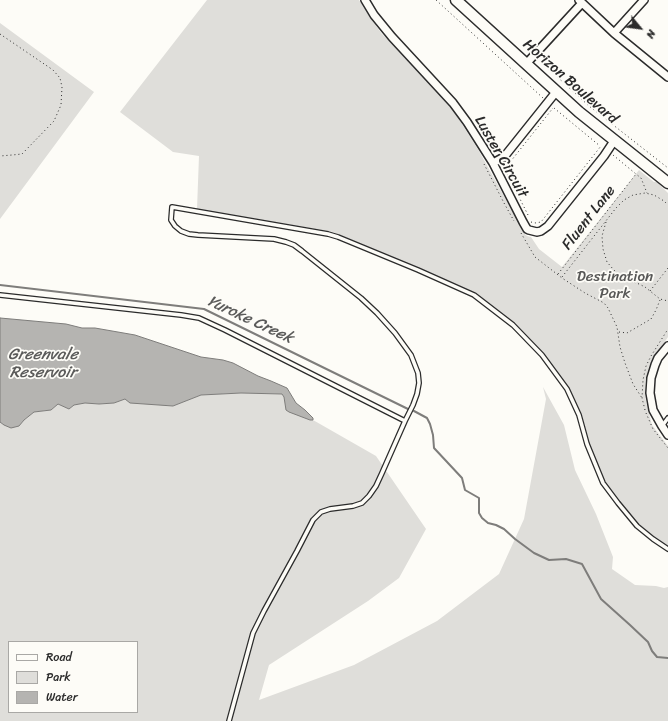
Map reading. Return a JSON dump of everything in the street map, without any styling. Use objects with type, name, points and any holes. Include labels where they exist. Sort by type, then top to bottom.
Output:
[{"type":"street","name":"Luster Circuit","points":[[365,0],[374,16],[453,103],[467,122],[492,163],[529,230],[537,232],[544,229],[551,223],[614,141]]},
{"type":"street","name":"Horizon Boulevard","points":[[456,0],[556,92],[668,184]]},
{"type":"street","points":[[614,33],[644,0]]},
{"type":"street","points":[[526,64],[581,2],[614,33],[668,77]]},
{"type":"street","points":[[492,163],[504,157],[556,92]]},
{"type":"street","points":[[668,346],[658,358],[650,385],[653,410],[668,435]]},
{"type":"lane","points":[[229,721],[256,625],[313,520],[321,512],[330,508],[353,506],[362,503],[369,496],[382,474],[417,394],[419,383],[418,373],[411,355],[395,333],[372,308],[294,245],[274,239],[198,236],[189,234],[181,231],[171,220],[172,207],[328,234],[418,270],[474,295],[512,325],[542,355],[567,389],[579,414],[587,444],[603,484],[637,526],[668,549]]},
{"type":"lane","points":[[0,295],[199,318],[232,333],[405,421]]},
{"type":"lane","points":[[662,426],[668,418]]},
{"type":"path","points":[[436,0],[545,99]]},
{"type":"path","points":[[0,34],[53,70],[60,78],[62,87],[61,105],[54,121],[22,154],[0,156]]},
{"type":"path","points":[[540,61],[589,106],[668,168]]},
{"type":"path","points":[[551,105],[603,148]]},
{"type":"path","points":[[528,215],[506,171],[507,166],[554,108]]},
{"type":"path","points":[[531,222],[541,222],[600,146]]},
{"type":"path","points":[[610,154],[640,178],[648,194]]},
{"type":"path","name":"Fluent Lane","points":[[557,274],[636,174]]},
{"type":"path","points":[[562,278],[616,208],[624,200],[633,195],[648,194],[654,195],[668,205]]},
{"type":"path","points":[[607,220],[602,236],[603,249],[608,262],[613,269],[620,276],[639,284],[660,299],[668,301]]},
{"type":"path","points":[[650,291],[668,269]]},
{"type":"path","points":[[618,332],[627,333],[651,319],[660,299]]},
{"type":"green space","name":"Destination Park","points":[[207,0],[359,0],[382,34],[435,88],[457,116],[479,151],[525,234],[531,237],[539,249],[562,267],[639,170],[654,182],[657,182],[668,193],[668,337],[649,366],[645,381],[645,392],[652,425],[668,446],[668,547],[637,523],[604,481],[589,443],[582,415],[568,387],[544,354],[512,322],[476,294],[333,232],[197,209],[199,156],[173,152],[120,112]]},
{"type":"green space","points":[[0,23],[94,92],[0,219]]},
{"type":"green space","points":[[543,387],[564,425],[575,470],[596,514],[613,557],[612,569],[635,585],[664,588],[668,587],[668,721],[0,721],[0,422],[4,425],[19,426],[34,412],[51,410],[58,404],[69,409],[74,405],[85,403],[114,403],[125,399],[173,406],[201,395],[241,393],[282,394],[285,400],[303,417],[313,420],[376,456],[426,529],[399,578],[368,601],[269,665],[259,700],[354,665],[437,621],[499,574],[524,519],[546,399]]},
{"type":"water","name":"Greenvale Reservoir","points":[[0,318],[66,324],[82,328],[95,328],[135,335],[201,357],[233,363],[258,376],[287,388],[296,403],[313,418],[313,420],[286,410],[284,397],[282,394],[241,393],[201,395],[173,406],[130,403],[125,399],[114,403],[85,403],[74,405],[69,409],[58,404],[51,410],[34,412],[19,426],[11,428],[0,422]]},
{"type":"waterway","name":"Yuroke Creek","points":[[0,285],[204,309],[408,409]]},
{"type":"waterway","points":[[414,411],[427,418],[433,435],[434,448],[462,478],[465,490],[479,498],[479,513],[482,518],[488,523],[504,529],[534,553],[549,560],[566,559],[582,564],[601,599],[648,642],[652,651],[657,657],[668,658]]}]
